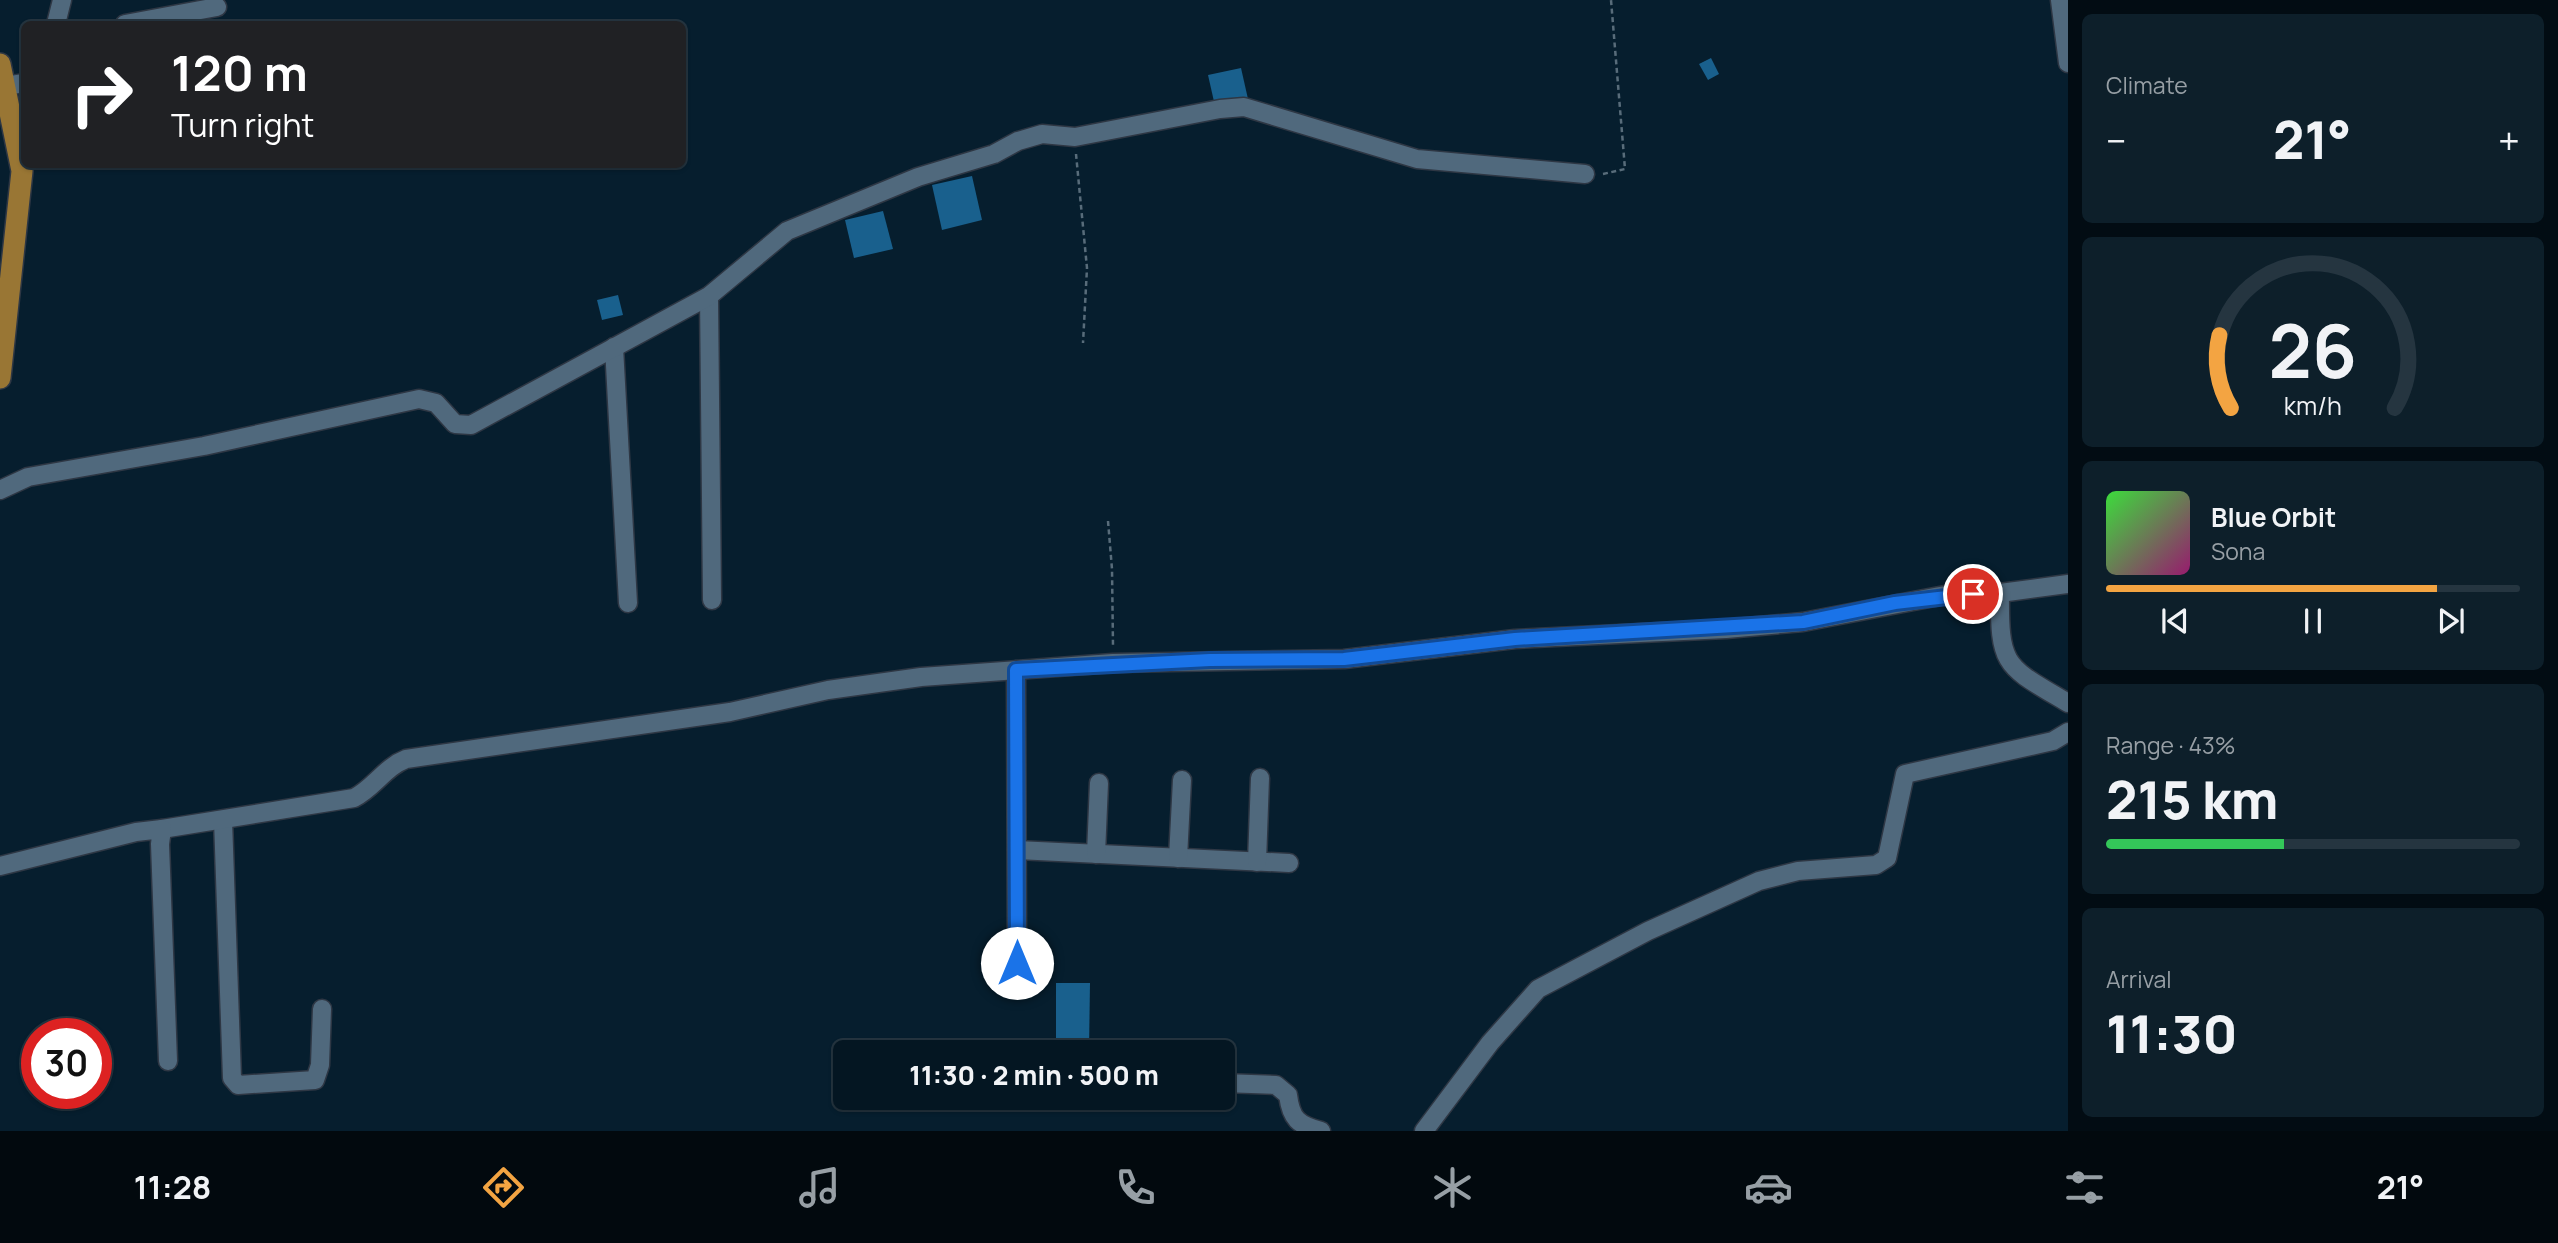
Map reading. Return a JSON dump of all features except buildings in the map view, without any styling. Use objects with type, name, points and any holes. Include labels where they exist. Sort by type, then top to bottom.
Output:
[{"type":"main road","points":[[0,64],[15,84],[21,159]]},
{"type":"main road","points":[[0,378],[22,168]]},
{"type":"street","points":[[57,21],[62,0]]},
{"type":"street","points":[[2060,0],[2068,63]]},
{"type":"street","points":[[141,21],[217,7]]},
{"type":"street","points":[[0,490],[28,477],[204,446],[419,399],[436,403],[455,424],[471,425],[709,296],[787,231],[918,177],[994,153],[1018,141],[1042,134],[1075,137],[1220,109],[1244,107],[1417,159],[1585,174]]},
{"type":"street","points":[[709,296],[712,600]]},
{"type":"street","points":[[614,347],[628,603]]},
{"type":"street","points":[[0,866],[136,832],[354,798],[370,790],[393,765],[406,759],[730,712],[828,690],[921,677],[1113,663],[1344,659],[1515,639],[1803,622],[1945,595],[2000,593],[2068,584]]},
{"type":"street","points":[[2000,593],[2000,631],[2007,661],[2023,676],[2068,703]]},
{"type":"street","points":[[1016,670],[1017,963]]},
{"type":"street","points":[[1424,1131],[1490,1043],[1538,989],[1648,931],[1759,881],[1798,871],[1876,865],[1887,858],[1905,774],[2053,741],[2068,732]]},
{"type":"street","points":[[1257,862],[1261,778]]},
{"type":"street","points":[[1178,858],[1182,780]]},
{"type":"street","points":[[1096,854],[1099,783]]},
{"type":"street","points":[[223,820],[232,1078],[238,1085],[315,1080],[320,1065],[322,1009]]},
{"type":"street","points":[[162,830],[160,844],[168,1060]]},
{"type":"street","points":[[1017,850],[1289,863]]},
{"type":"street","points":[[1235,1084],[1276,1086],[1288,1096],[1291,1116],[1301,1126],[1321,1131]]},
{"type":"path","points":[[1585,174],[1606,174],[1625,169],[1611,0]]},
{"type":"path","points":[[1075,137],[1087,268],[1083,343]]},
{"type":"path","points":[[1108,521],[1112,569],[1113,663]]},
{"type":"water","points":[[1711,58],[1719,74],[1708,80],[1699,64]]},
{"type":"water","points":[[1241,68],[1248,99],[1215,106],[1208,75]]},
{"type":"water","points":[[972,176],[982,220],[942,230],[932,185]]},
{"type":"water","points":[[883,211],[893,249],[854,258],[845,220]]},
{"type":"water","points":[[618,295],[623,315],[602,320],[597,300]]},
{"type":"water","points":[[1056,983],[1090,983],[1089,1040],[1056,1040]]},
{"type":"route","points":[[1017,963],[1016,670],[1113,663],[1344,659],[1515,639],[1726,629],[1803,622],[1895,603],[1945,595],[1973,594]]}]
